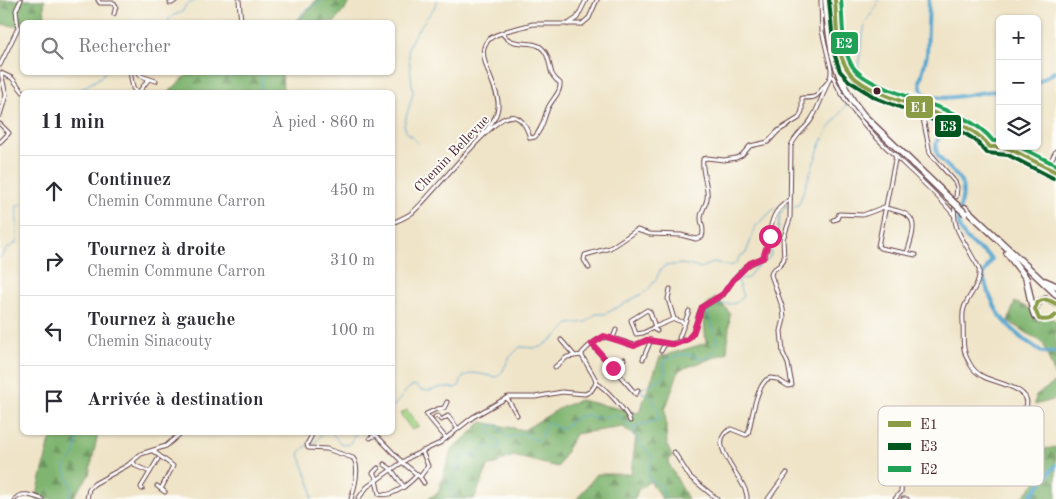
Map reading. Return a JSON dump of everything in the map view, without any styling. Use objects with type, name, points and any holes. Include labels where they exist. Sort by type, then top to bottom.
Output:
[{"type":"highway","points":[[827,0],[828,30],[834,62],[852,100],[864,116],[1056,298]]},
{"type":"highway","points":[[965,211],[1056,294]]},
{"type":"highway","points":[[1007,253],[1026,278],[1034,316],[1039,319]]},
{"type":"highway","points":[[1027,267],[1044,280],[1056,286]]},
{"type":"highway","points":[[1039,319],[1035,309],[1038,302],[1046,299],[1056,304]]},
{"type":"main road","points":[[835,0],[839,46],[848,72],[865,86],[964,126],[990,142],[992,147],[996,146]]},
{"type":"main road","points":[[1009,150],[1056,172]]},
{"type":"main road","points":[[1039,319],[1048,320],[1056,315]]},
{"type":"street","points":[[0,65],[18,28],[16,10],[21,0]]},
{"type":"street","points":[[98,0],[100,3],[114,3],[116,6],[114,14]]},
{"type":"street","points":[[170,2],[172,3],[176,0]]},
{"type":"street","points":[[239,0],[241,20]]},
{"type":"street","points":[[567,24],[577,18],[586,0]]},
{"type":"street","points":[[469,151],[492,123],[497,112],[498,98],[483,52],[487,42],[506,31],[533,24],[582,24],[586,22],[597,0]]},
{"type":"street","points":[[747,499],[744,486],[723,453],[722,441],[726,432],[732,429],[744,435],[748,434],[753,411],[762,385],[766,380],[775,379],[788,386],[792,385],[788,364],[783,353],[781,331],[784,319],[783,309],[771,277],[772,271],[784,259],[783,239],[790,219],[791,146],[812,118],[831,75],[822,31],[821,0]]},
{"type":"street","name":"Chemin Bellevue","points":[[395,221],[414,211],[498,122],[513,116],[527,128],[530,137],[535,138],[543,126],[549,107],[560,90],[560,83],[552,76],[549,61],[542,49],[536,45],[516,43],[502,33]]},
{"type":"street","points":[[0,73],[12,78],[21,90]]},
{"type":"street","points":[[0,73],[6,91],[0,115]]},
{"type":"street","points":[[131,75],[133,88],[136,90]]},
{"type":"street","points":[[140,75],[148,80],[156,81]]},
{"type":"street","points":[[831,75],[854,113],[942,200],[954,215]]},
{"type":"street","points":[[140,90],[148,80]]},
{"type":"street","points":[[589,268],[584,260],[585,255],[610,248],[637,230],[650,234],[681,235],[696,239],[702,237],[704,228],[701,215],[707,199],[703,174],[704,159],[724,160],[736,158],[742,155],[750,146],[768,142],[778,131],[800,116],[803,109],[802,98],[817,96],[827,83]]},
{"type":"street","points":[[922,108],[930,153],[957,187],[954,200],[956,230],[979,270],[973,293],[963,310],[962,344],[964,352],[974,370],[982,376],[1025,395],[1026,406]]},
{"type":"street","points":[[0,124],[9,132],[0,142]]},
{"type":"street","points":[[1047,168],[1056,151]]},
{"type":"street","points":[[896,155],[878,248],[916,255]]},
{"type":"street","points":[[554,367],[567,357],[582,354],[604,336],[634,346],[648,340],[665,344],[676,344],[688,339],[693,333],[702,307],[723,294],[733,280],[750,263],[763,258],[770,240],[770,228],[775,214],[790,199]]},
{"type":"street","points":[[833,220],[837,219],[839,214],[859,216],[885,208],[908,214],[913,228],[908,253]]},
{"type":"street","points":[[670,289],[668,300],[674,319]]},
{"type":"street","points":[[663,301],[668,300]]},
{"type":"street","points":[[655,329],[650,312],[646,311],[631,320],[636,335],[655,329],[674,319],[685,323]]},
{"type":"street","points":[[678,338],[689,311]]},
{"type":"street","points":[[613,338],[616,330]]},
{"type":"street","points":[[643,333],[648,340]]},
{"type":"street","points":[[560,340],[574,355]]},
{"type":"street","points":[[642,359],[648,340]]},
{"type":"street","points":[[592,344],[636,394],[638,390]]},
{"type":"street","points":[[661,351],[665,344]]},
{"type":"street","points":[[582,354],[596,383],[603,387],[628,415],[630,421]]},
{"type":"street","points":[[613,368],[624,359]]},
{"type":"street","points":[[364,499],[360,497],[367,488],[391,469],[440,443],[473,417],[507,398],[512,396],[535,397],[562,392],[585,394],[594,388],[596,383]]},
{"type":"street","points":[[507,398],[517,415]]},
{"type":"street","points":[[446,438],[426,414],[436,409],[444,408],[447,402]]},
{"type":"street","points":[[435,417],[438,416],[441,420],[448,416],[458,429]]},
{"type":"street","points":[[87,499],[92,486],[133,462],[141,454],[166,446],[179,435]]},
{"type":"street","points":[[310,435],[307,447],[311,450],[327,449],[355,460],[357,466],[351,499]]},
{"type":"street","points":[[370,438],[376,435],[424,482]]},
{"type":"street","points":[[435,438],[440,443]]},
{"type":"street","points":[[153,451],[173,466],[161,489]]},
{"type":"street","points":[[378,468],[373,473],[377,480],[380,497],[404,487],[428,466],[422,451]]},
{"type":"street","points":[[674,452],[690,477],[717,499]]},
{"type":"street","points":[[142,489],[141,487],[158,459]]},
{"type":"street","points":[[133,462],[136,466],[150,472]]},
{"type":"street","points":[[384,464],[391,469],[404,487]]},
{"type":"street","points":[[768,499],[787,473]]},
{"type":"street","points":[[156,486],[166,492]]},
{"type":"street","points":[[897,499],[902,486]]},
{"type":"street","points":[[15,499],[23,494],[42,499]]},
{"type":"green space","points":[[0,0],[44,0],[45,20],[20,20],[20,27],[0,24]]},
{"type":"green space","points":[[316,0],[352,0],[337,20],[296,20],[307,12]]},
{"type":"green space","points":[[187,75],[282,75],[283,90],[171,90]]},
{"type":"green space","points":[[716,297],[730,313],[727,353],[679,370],[665,410],[667,445],[672,456],[668,462],[688,499],[662,499],[650,481],[638,490],[635,499],[577,499],[597,474],[631,474],[636,437],[623,427],[575,434],[558,467],[513,456],[488,467],[474,499],[427,499],[438,493],[451,451],[482,422],[524,430],[562,407],[580,400],[639,413],[660,357],[706,343],[704,320],[695,317]]},
{"type":"green space","points":[[1015,302],[1056,321],[1056,379],[1043,343],[1008,321]]},
{"type":"green space","points":[[1056,382],[1056,399],[1035,405],[1036,395]]},
{"type":"green space","points":[[407,410],[419,426],[412,430],[400,414]]},
{"type":"green space","points":[[54,435],[98,435],[89,475],[72,499],[36,499],[50,440]]},
{"type":"green space","points":[[1056,447],[1056,499],[1021,499],[1032,486],[1044,486],[1045,449]]},
{"type":"waterway","points":[[169,20],[172,16],[182,12],[186,5],[197,0]]},
{"type":"waterway","points":[[303,20],[300,18],[302,13],[322,0]]},
{"type":"waterway","points":[[419,145],[406,131],[404,125],[413,93],[408,48],[414,35],[434,8],[437,0]]},
{"type":"waterway","points":[[857,73],[865,23],[877,6],[878,0]]},
{"type":"waterway","points":[[929,0],[927,54],[920,82],[922,92],[930,96],[949,98],[996,91]]},
{"type":"waterway","points":[[1041,80],[1056,71]]},
{"type":"waterway","points":[[80,90],[102,75]]},
{"type":"waterway","points":[[261,90],[262,75]]},
{"type":"waterway","points":[[928,96],[930,104],[928,116],[940,135],[936,150],[938,156],[957,176],[963,188],[958,219],[961,231],[971,243],[992,259],[983,275],[988,292],[999,315],[1020,337],[1042,352],[1056,352]]},
{"type":"waterway","points":[[784,206],[793,207],[799,204],[821,143],[847,104]]},
{"type":"waterway","points":[[0,258],[7,249],[17,242],[17,205],[20,204]]},
{"type":"waterway","points":[[395,404],[408,389],[415,385],[421,390],[429,391],[442,387],[455,388],[459,386],[463,377],[474,373],[497,377],[510,357],[520,347],[541,347],[558,335],[569,324],[586,322],[596,314],[605,314],[642,294],[648,290],[664,266],[682,264],[701,268],[714,262],[728,266],[733,265],[740,256],[746,253],[756,226],[776,207]]},
{"type":"waterway","points":[[665,499],[661,486],[649,479],[649,466],[653,457],[641,444],[635,433],[634,428],[636,426],[659,420],[653,399],[642,393],[641,389],[664,377],[666,374],[663,366],[667,359],[684,354],[702,359],[708,358],[712,354],[717,337],[708,315],[709,310],[717,305],[736,303],[743,296],[738,282],[740,279],[748,278],[754,269],[769,258],[771,254],[770,243],[778,231],[780,214],[785,207]]},
{"type":"waterway","points":[[454,499],[448,484],[453,479],[460,459],[465,456],[477,457],[483,448],[489,446],[496,451],[499,449],[499,442],[489,432],[491,425],[497,425],[508,437],[524,433],[536,440],[539,440],[548,422],[562,429],[580,416],[587,415],[597,418],[617,415],[628,426],[633,428]]},
{"type":"waterway","points":[[68,499],[71,485],[65,466],[74,456],[78,435]]},
{"type":"waterway","points":[[312,499],[311,487],[299,454],[318,440],[321,435]]},
{"type":"waterway","points":[[333,435],[340,443],[349,445],[354,435]]},
{"type":"waterway","points":[[1044,480],[1056,465]]},
{"type":"waterway","points":[[1028,499],[1039,486]]},
{"type":"transit line","name":"E3","points":[[829,0],[834,53],[840,71],[849,81],[876,98],[961,131],[975,140],[987,153],[1008,155],[1053,178]]},
{"type":"transit line","name":"E1","points":[[835,0],[837,34],[842,60],[848,71],[857,80],[886,95],[967,127],[980,136],[990,147],[1010,149],[1056,172]]},
{"type":"transit line","name":"E2","points":[[841,0],[846,49],[851,64],[858,73],[874,83],[970,121],[983,130],[993,141],[996,141]]},
{"type":"transit line","name":"E2","points":[[1026,150],[1056,165]]},
{"type":"transit line","name":"E1","points":[[1056,304],[1043,300],[1038,302],[1035,309],[1039,319],[1048,320],[1056,315]]},
{"type":"route","points":[[613,368],[592,344],[604,336],[634,346],[647,340],[668,344],[684,342],[693,333],[702,307],[726,292],[733,280],[750,263],[765,256],[770,236]]}]
